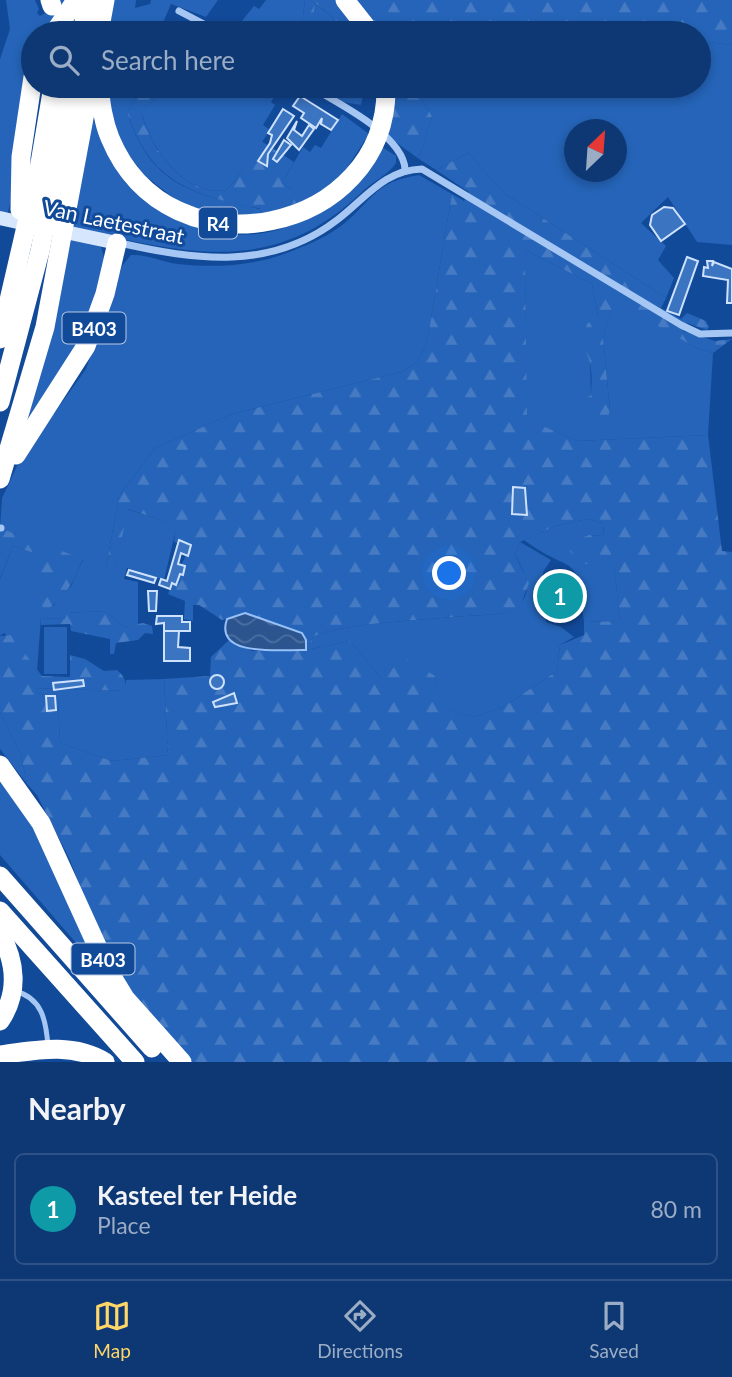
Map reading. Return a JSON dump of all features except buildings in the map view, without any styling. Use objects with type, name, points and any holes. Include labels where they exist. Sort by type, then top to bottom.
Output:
[{"type":"highway","points":[[62,21],[76,0]]},
{"type":"highway","points":[[84,21],[88,0]]},
{"type":"highway","points":[[101,21],[105,0]]},
{"type":"highway","points":[[345,0],[362,21]]},
{"type":"highway","points":[[30,98],[21,157],[41,204]]},
{"type":"highway","points":[[0,339],[32,251],[41,204],[38,175],[50,98]]},
{"type":"highway","name":"B403","points":[[0,481],[45,327],[32,251],[41,204],[69,98]]},
{"type":"highway","name":"B403","points":[[41,204],[85,98]]},
{"type":"highway","name":"R4","points":[[101,98],[110,139],[128,169],[141,184],[174,209],[213,223],[243,225],[273,221],[317,202],[353,174],[379,133],[385,114],[386,98]]},
{"type":"highway","name":"B403","points":[[0,481],[86,346],[105,294],[117,243]]},
{"type":"highway","name":"B403","points":[[0,402],[40,291]]},
{"type":"highway","name":"B403","points":[[0,449],[40,291]]},
{"type":"highway","name":"B403","points":[[0,765],[41,823],[108,970],[125,998],[182,1062]]},
{"type":"highway","points":[[0,876],[164,1062]]},
{"type":"highway","points":[[0,911],[135,1062]]},
{"type":"highway","points":[[0,933],[10,953],[13,990],[0,1021]]},
{"type":"highway","points":[[0,1055],[48,1049],[93,1055],[105,1062]]},
{"type":"main road","name":"Van Laetestraat","points":[[0,218],[117,243]]},
{"type":"street","points":[[179,11],[198,21]]},
{"type":"street","points":[[329,98],[379,133],[402,154],[405,169],[422,169],[435,174],[671,320],[700,334],[732,333]]},
{"type":"street","name":"Van Laetestraat","points":[[117,243],[200,259],[240,257],[280,248],[323,229],[385,178],[405,169]]},
{"type":"lane","points":[[13,990],[34,999],[40,1006],[48,1049]]},
{"type":"green space","points":[[6,0],[35,0],[40,16],[52,9],[58,0],[66,0],[51,21],[21,21],[23,98],[12,197],[7,215],[0,213],[0,59],[10,29]]},
{"type":"green space","points":[[114,0],[136,0],[135,8],[150,4],[151,0],[218,0],[206,17],[171,4],[164,21],[111,21]]},
{"type":"green space","points":[[266,0],[305,0],[302,21],[242,21],[254,6],[259,9]]},
{"type":"green space","points":[[305,0],[336,0],[353,21],[335,21],[315,3],[313,21],[302,21]]},
{"type":"green space","points":[[356,0],[732,0],[732,45],[711,42],[711,21],[372,21]]},
{"type":"green space","points":[[314,3],[335,21],[312,21]]},
{"type":"green space","points":[[711,42],[732,45],[732,245],[697,242],[668,197],[641,223],[666,246],[658,260],[674,278],[666,298],[504,193],[468,153],[436,170],[419,159],[432,116],[421,98],[711,98]]},
{"type":"green space","points":[[107,98],[135,98],[127,112],[137,137],[161,171],[176,182],[213,198],[259,209],[291,189],[282,183],[303,147],[310,152],[315,145],[321,148],[342,114],[369,134],[339,180],[279,215],[193,213],[126,161]]},
{"type":"green space","points":[[135,98],[155,98],[146,106],[142,115],[153,142],[161,155],[183,178],[196,186],[211,190],[226,190],[236,180],[258,139],[294,162],[282,183],[291,189],[296,203],[274,209],[244,206],[182,185],[155,164],[144,150],[127,112]]},
{"type":"green space","points":[[155,98],[273,98],[271,102],[275,105],[263,125],[270,130],[262,142],[258,140],[236,180],[226,190],[196,186],[172,167],[161,155],[146,127],[142,114]]},
{"type":"green space","points":[[336,98],[362,98],[361,105]]},
{"type":"green space","points":[[391,98],[421,98],[432,116],[419,159],[386,135]]},
{"type":"green space","points":[[91,117],[115,167],[126,183],[144,200],[165,214],[211,232],[260,234],[284,228],[316,211],[382,147],[396,156],[396,163],[330,218],[295,237],[260,248],[225,252],[152,245],[72,228]]},
{"type":"green space","points":[[468,153],[504,193],[666,298],[661,308],[681,319],[687,313],[706,321],[709,327],[707,330],[687,323],[683,331],[715,341],[732,339],[713,353],[696,348],[615,301],[603,338],[610,410],[605,425],[598,428],[584,421],[581,402],[591,395],[590,362],[581,344],[587,324],[598,316],[592,284],[525,250],[527,419],[577,441],[708,435],[722,551],[732,552],[732,1062],[187,1062],[122,988],[105,954],[70,860],[37,795],[27,784],[21,755],[0,712],[0,636],[11,635],[42,676],[70,677],[70,655],[85,659],[104,671],[117,670],[124,679],[126,691],[33,688],[38,693],[58,699],[60,743],[112,761],[168,755],[164,679],[210,676],[211,657],[230,639],[252,651],[306,649],[302,633],[245,613],[222,620],[199,605],[193,605],[193,621],[184,619],[185,601],[168,594],[190,546],[174,542],[176,525],[128,509],[115,570],[106,567],[119,496],[155,448],[232,414],[401,372],[417,363],[427,342],[452,194],[464,201],[469,192],[436,170]],"holes":[[[586,519],[603,523],[604,536],[589,535],[570,543],[570,552],[585,564],[614,565],[620,621],[584,622],[584,635],[560,645],[557,671],[503,707],[475,717],[442,709],[435,676],[406,658],[381,678],[350,641],[312,649],[312,638],[324,632],[372,624],[506,613],[520,607],[529,583],[515,555],[520,542],[553,527]]]},
{"type":"green space","points":[[419,175],[452,194],[427,342],[417,363],[401,372],[232,414],[155,448],[119,496],[106,567],[115,569],[127,509],[177,525],[164,580],[127,568],[124,579],[138,582],[138,625],[124,627],[105,611],[67,613],[66,619],[41,618],[37,671],[4,633],[0,636],[0,579],[13,546],[41,555],[39,602],[53,606],[71,586],[83,560],[0,528],[2,498],[18,464],[86,369],[122,266],[131,255],[204,266],[232,265],[272,258],[306,245],[341,226],[383,187]]},
{"type":"green space","points":[[72,238],[101,247],[106,264],[84,335],[27,422]]},
{"type":"green space","points":[[525,250],[592,284],[598,316],[590,357],[591,395],[610,410],[603,338],[615,300],[696,348],[713,353],[708,435],[577,441],[526,419]]},
{"type":"green space","points":[[586,519],[603,523],[604,536],[589,535],[585,564],[614,564],[620,621],[584,622],[582,599],[575,573],[570,567],[524,540],[553,527]]},
{"type":"green space","points":[[0,528],[83,559],[69,588],[46,610],[38,602],[40,555],[13,546],[0,578]]},
{"type":"green space","points":[[520,542],[551,560],[543,572],[546,622],[561,627],[574,637],[560,645],[557,671],[503,707],[475,717],[441,709],[435,676],[381,678],[350,641],[312,649],[312,638],[324,632],[345,628],[506,613],[516,607],[526,595],[524,572],[515,555]]},
{"type":"green space","points":[[105,611],[124,627],[143,623],[152,626],[153,634],[145,633],[138,640],[116,643],[114,654],[110,654],[110,639],[71,631],[70,624],[41,625],[41,618],[65,619],[67,613]]},
{"type":"green space","points":[[44,627],[67,627],[67,674],[44,674]]},
{"type":"green space","points":[[164,679],[168,755],[112,761],[60,743],[58,699],[38,693],[32,688],[125,691],[126,680]]},
{"type":"green space","points":[[0,712],[21,755],[27,784],[0,749]]},
{"type":"green space","points":[[0,777],[37,830],[97,967],[0,855]]},
{"type":"water","points":[[245,613],[302,633],[306,640],[306,650],[254,649],[231,641],[226,632],[227,619]]},
{"type":"place","name":"Kasteel ter Heide","points":[[560,596]]}]
